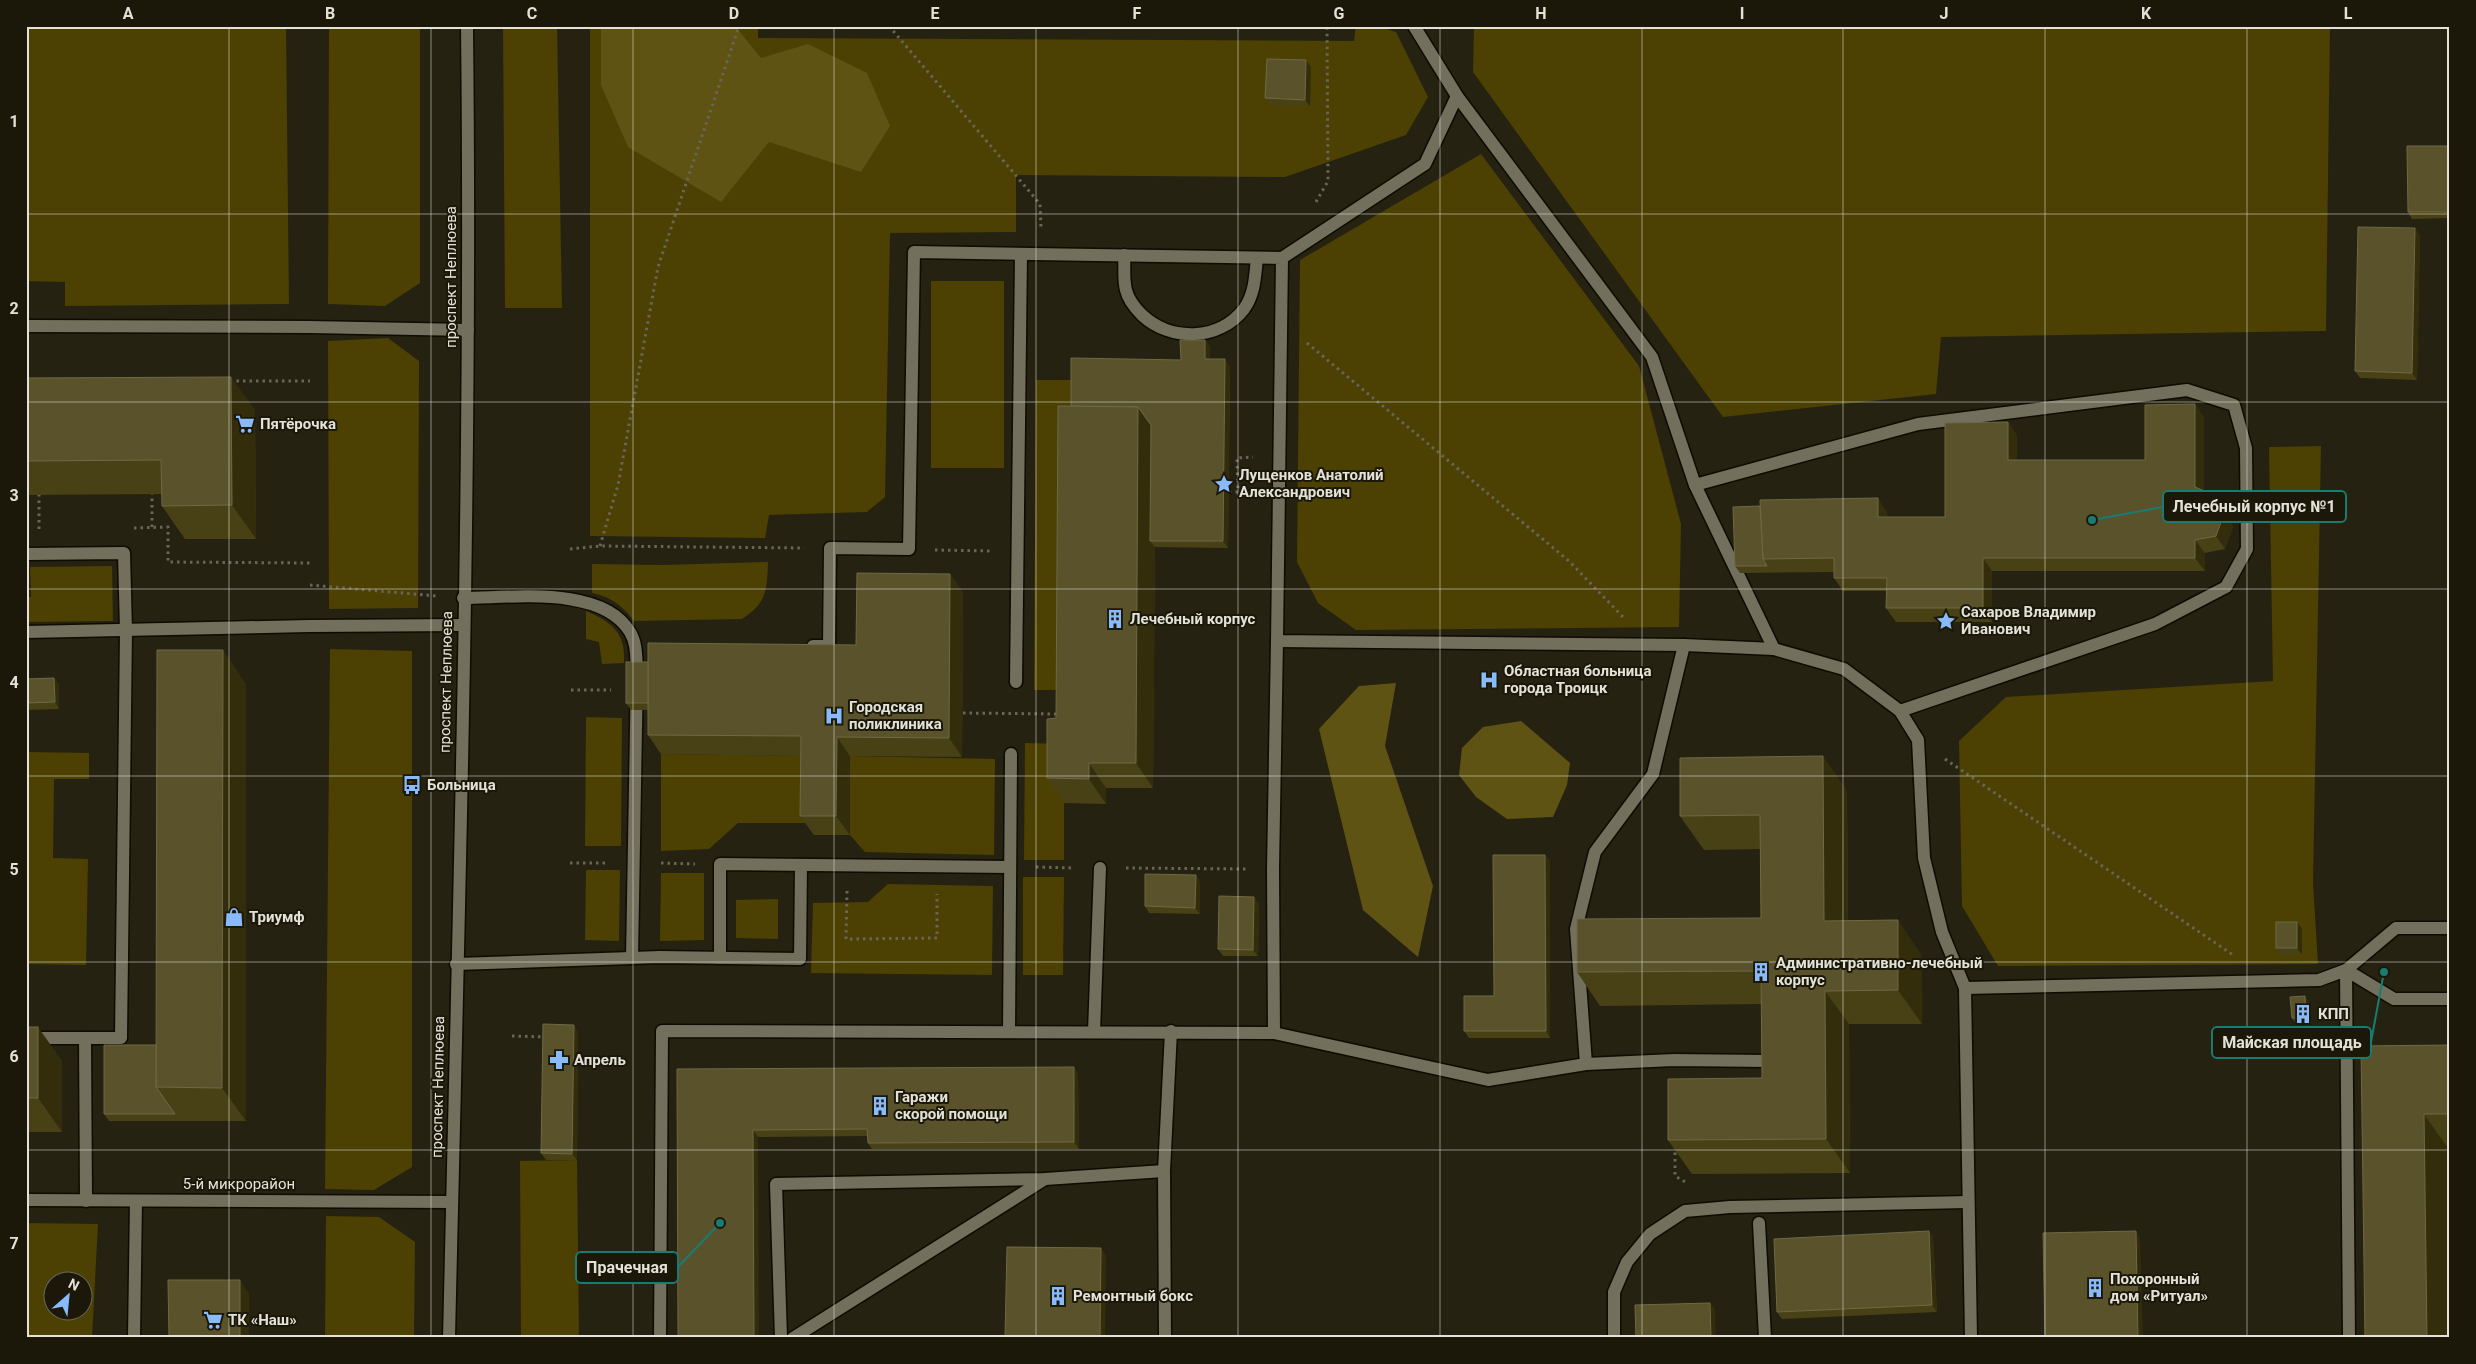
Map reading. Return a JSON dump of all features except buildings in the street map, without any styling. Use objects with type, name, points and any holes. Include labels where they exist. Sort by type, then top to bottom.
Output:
[{"type":"street","name":"проспект Неплюева","points":[[449,1338],[464,625],[468,330],[467,26]]},
{"type":"street","points":[[1414,26],[1457,96],[1652,357],[1695,485],[1774,649]]},
{"type":"street","points":[[800,646],[829,646],[830,548],[909,549],[914,252],[1282,258],[1425,164],[1457,96]]},
{"type":"street","points":[[1016,682],[1021,254]]},
{"type":"street","points":[[1124,255],[1126,291],[1136,309],[1151,323],[1170,332],[1190,335],[1210,332],[1229,323],[1244,309],[1253,291],[1257,258]]},
{"type":"street","points":[[1274,1033],[1273,869],[1282,258]]},
{"type":"street","points":[[26,326],[310,327],[468,330]]},
{"type":"street","points":[[1695,485],[1918,424],[2187,390],[2234,405],[2246,448],[2247,549],[2226,587],[2155,624],[1900,711]]},
{"type":"street","points":[[26,1038],[122,1038],[126,631],[124,553],[32,554]]},
{"type":"street","points":[[464,598],[571,598],[607,608],[621,619],[631,634],[636,651],[632,958]]},
{"type":"street","points":[[26,632],[464,625]]},
{"type":"street","points":[[1277,641],[1684,645],[1774,649],[1844,669],[1900,711],[1918,740],[1924,858],[1942,932],[1965,988],[1971,1338]]},
{"type":"street","points":[[1586,1064],[1576,929],[1595,852],[1653,774],[1684,645]]},
{"type":"street","points":[[1009,1032],[1011,754]]},
{"type":"street","points":[[720,958],[720,864],[1010,867]]},
{"type":"street","points":[[456,964],[632,958],[800,959],[801,865]]},
{"type":"street","points":[[1094,1032],[1100,868]]},
{"type":"street","points":[[1965,988],[2319,980],[2346,970],[2396,928],[2450,928]]},
{"type":"street","points":[[2346,970],[2394,998],[2450,999]]},
{"type":"street","points":[[2346,970],[2350,1338]]},
{"type":"street","points":[[660,1338],[662,1031],[1171,1031],[1274,1033],[1488,1080],[1586,1064],[1674,1060],[1768,1061]]},
{"type":"street","points":[[1165,1338],[1164,1171],[1171,1031]]},
{"type":"street","points":[[85,1038],[86,1201]]},
{"type":"street","points":[[781,1338],[776,1184],[1045,1179],[1164,1171]]},
{"type":"street","points":[[793,1338],[1045,1179]]},
{"type":"street","name":"5-й микрорайон","points":[[26,1200],[452,1202]]},
{"type":"street","points":[[134,1338],[136,1201]]},
{"type":"street","points":[[1611,1335],[1614,1292],[1627,1262],[1650,1234],[1685,1211],[1730,1207],[1968,1202]]},
{"type":"street","points":[[1759,1223],[1765,1338]]},
{"type":"path","points":[[600,546],[618,485],[658,268],[739,26]]},
{"type":"path","points":[[889,26],[1040,204],[1043,254]]},
{"type":"path","points":[[1327,26],[1328,182]]},
{"type":"path","points":[[1282,322],[1569,561],[1649,645]]},
{"type":"path","points":[[222,381],[310,381]]},
{"type":"path","points":[[1229,492],[1238,492],[1237,458],[1280,457]]},
{"type":"path","points":[[32,554],[39,528],[39,494]]},
{"type":"path","points":[[152,494],[152,527]]},
{"type":"path","points":[[33,528],[48,528]]},
{"type":"path","points":[[133,528],[168,528],[168,562],[310,563]]},
{"type":"path","points":[[570,549],[600,546],[830,548]]},
{"type":"path","points":[[909,549],[1018,551]]},
{"type":"path","points":[[310,585],[464,598]]},
{"type":"path","points":[[962,713],[1065,714]]},
{"type":"path","points":[[1918,740],[2239,959]]},
{"type":"path","points":[[848,866],[846,939],[937,938],[938,866]]},
{"type":"path","points":[[1010,867],[1273,869]]},
{"type":"path","points":[[512,1036],[547,1037]]},
{"type":"path","points":[[1675,1138],[1675,1176],[1691,1185]]},
{"type":"shaded area","points":[[26,26],[286,26],[289,304],[65,306],[65,282],[26,281]]},
{"type":"shaded area","points":[[329,26],[420,26],[420,283],[385,306],[328,304]]},
{"type":"shaded area","points":[[503,26],[557,26],[562,308],[505,308]]},
{"type":"shaded area","points":[[590,26],[758,26],[758,38],[1354,41],[1356,26],[1377,26],[1396,32],[1428,97],[1406,135],[1285,177],[1016,175],[1016,232],[890,233],[885,497],[867,512],[769,515],[765,538],[590,536]]},
{"type":"shaded area","points":[[601,26],[735,26],[761,58],[808,44],[867,73],[890,126],[861,172],[769,142],[721,202],[628,147],[601,85]]},
{"type":"shaded area","points":[[1474,26],[2330,26],[2326,331],[1941,337],[1936,394],[1723,417],[1473,72]]},
{"type":"shaded area","points":[[1481,154],[1639,366],[1681,524],[1679,627],[1356,630],[1318,603],[1297,562],[1300,260]]},
{"type":"shaded area","points":[[931,281],[1004,281],[1004,468],[931,468]]},
{"type":"shaded area","points":[[388,338],[419,361],[418,608],[329,609],[328,341]]},
{"type":"shaded area","points":[[1036,380],[1076,380],[1074,690],[1034,690]]},
{"type":"shaded area","points":[[2321,446],[2313,883],[2318,964],[1998,966],[1962,906],[1959,741],[2006,697],[2273,681],[2269,447]]},
{"type":"shaded area","points":[[768,562],[764,595],[756,607],[742,619],[634,621],[616,603],[592,593],[592,564],[664,565]]},
{"type":"shaded area","points":[[112,566],[113,621],[26,622],[26,597],[31,597],[30,567]]},
{"type":"shaded area","points":[[586,611],[610,624],[616,630],[623,644],[624,663],[602,664],[599,642],[586,639]]},
{"type":"shaded area","points":[[330,649],[412,651],[412,1167],[374,1190],[325,1189]]},
{"type":"shaded area","points":[[1396,683],[1385,746],[1433,886],[1418,957],[1363,910],[1319,729],[1359,686]]},
{"type":"shaded area","points":[[586,717],[622,718],[621,846],[585,846]]},
{"type":"shaded area","points":[[1521,721],[1570,763],[1567,785],[1553,817],[1507,819],[1476,797],[1459,775],[1462,748],[1483,727]]},
{"type":"shaded area","points":[[1025,743],[1064,744],[1064,860],[1024,860]]},
{"type":"shaded area","points":[[26,752],[89,753],[89,779],[54,779],[53,858],[88,859],[86,965],[26,964]]},
{"type":"shaded area","points":[[661,754],[814,756],[814,823],[738,823],[709,849],[661,851]]},
{"type":"shaded area","points":[[850,756],[995,759],[994,855],[865,852],[850,835]]},
{"type":"shaded area","points":[[586,870],[620,870],[619,941],[585,940]]},
{"type":"shaded area","points":[[661,873],[704,873],[704,940],[660,941]]},
{"type":"shaded area","points":[[1023,877],[1064,877],[1063,975],[1023,975]]},
{"type":"shaded area","points":[[888,884],[993,886],[992,975],[811,973],[813,903],[868,902]]},
{"type":"shaded area","points":[[778,899],[778,939],[736,938],[736,900]]},
{"type":"shaded area","points":[[577,1160],[579,1338],[521,1338],[520,1161]]},
{"type":"shaded area","points":[[326,1216],[379,1217],[415,1242],[414,1338],[325,1338]]},
{"type":"shaded area","points":[[26,1223],[98,1224],[92,1338],[26,1338]]},
{"type":"place","name":"Пятёрочка","points":[[245,424]]},
{"type":"place","name":"Лущенков Анатолий Александрович","points":[[1224,484]]},
{"type":"place","name":"Лечебный корпус №1","points":[[2092,520]]},
{"type":"place","name":"Лечебный корпус","points":[[1115,619]]},
{"type":"place","name":"Сахаров Владимир Иванович","points":[[1946,621]]},
{"type":"place","name":"Областная больница города Троицк","points":[[1489,680]]},
{"type":"place","name":"Городская поликлиника","points":[[834,716]]},
{"type":"place","name":"Больница","points":[[412,785]]},
{"type":"place","name":"Триумф","points":[[234,917]]},
{"type":"place","name":"Административно-лечебный корпус","points":[[1761,972]]},
{"type":"place","name":"Майская площадь","points":[[2384,972]]},
{"type":"place","name":"КПП","points":[[2303,1014]]},
{"type":"place","name":"Апрель","points":[[559,1060]]},
{"type":"place","name":"Гаражи скорой помощи","points":[[880,1106]]},
{"type":"place","name":"Прачечная","points":[[720,1223]]},
{"type":"place","name":"Похоронный дом «Ритуал»","points":[[2095,1288]]},
{"type":"place","name":"Ремонтный бокс","points":[[1058,1296]]},
{"type":"place","name":"ТК «Наш»","points":[[213,1320]]}]
